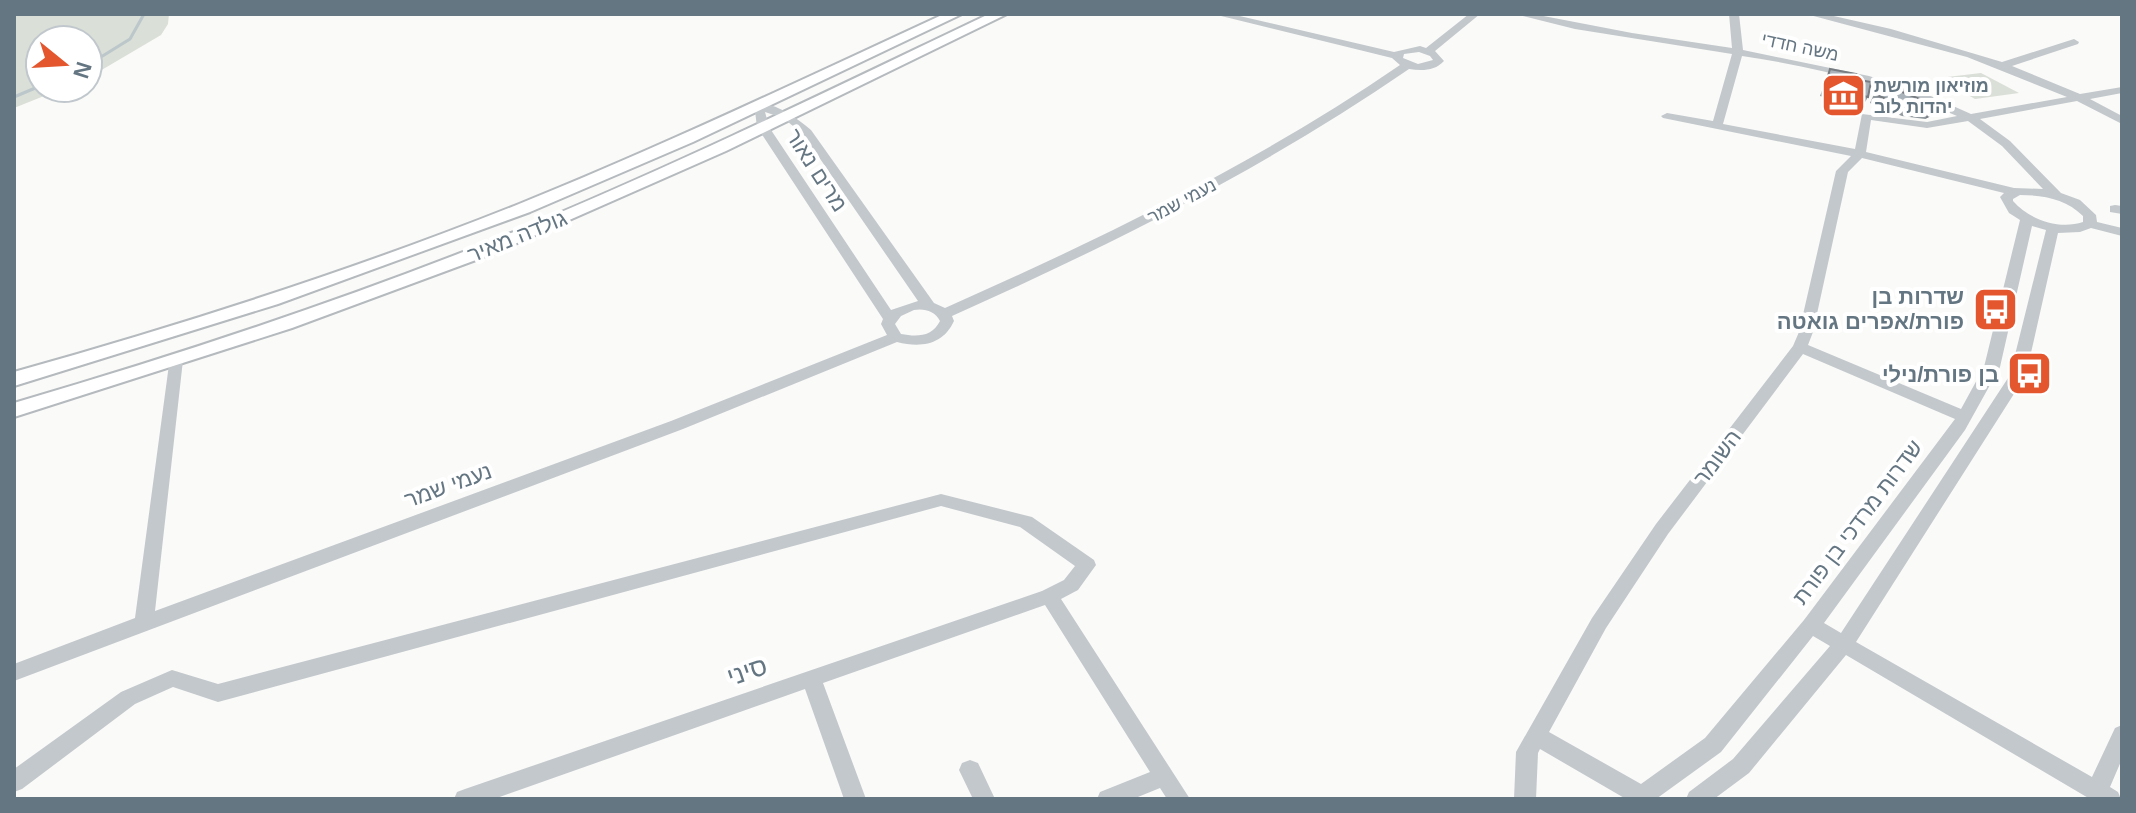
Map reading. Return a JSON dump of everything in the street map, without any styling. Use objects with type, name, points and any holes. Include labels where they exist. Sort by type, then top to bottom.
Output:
[{"type":"main road","name":"גולדה מאיר","points":[[14,379],[225,315],[432,243],[598,177],[955,14]]},
{"type":"main road","name":"גולדה מאיר","points":[[14,410],[175,360],[490,247],[622,192],[1000,14]]},
{"type":"street","points":[[1218,14],[1402,57],[1428,51],[1475,14]]},
{"type":"street","points":[[1247,14],[1402,57]]},
{"type":"street","name":"משה חדדי","points":[[1520,14],[1625,37],[1738,53],[1864,79],[1971,119],[2000,138],[2056,195]]},
{"type":"street","points":[[1717,126],[1738,53],[1734,14]]},
{"type":"street","points":[[1811,14],[1900,33],[2000,66],[2078,97],[2122,121]]},
{"type":"street","points":[[2000,66],[2074,42]]},
{"type":"street","name":"נעמי שמר","points":[[944,314],[1035,275],[1188,198],[1309,130],[1402,57],[1424,67],[1437,64],[1438,57],[1428,51]]},
{"type":"street","points":[[1971,119],[2122,90]]},
{"type":"street","name":"מרים נאור","points":[[758,105],[787,116],[807,132],[929,306]]},
{"type":"street","name":"מרים נאור","points":[[758,105],[763,127],[893,328]]},
{"type":"street","points":[[1667,116],[2015,192],[2030,190],[2056,195],[2078,205],[2090,220],[2122,232]]},
{"type":"street","name":"השומר","points":[[1525,799],[1527,752],[1599,623],[1662,529],[1800,347],[1842,171],[1855,157],[1866,116],[1927,125],[1971,119]]},
{"type":"street","points":[[2015,192],[2006,197],[2007,202],[2027,219],[2053,227],[2076,229],[2090,220],[2122,222]]},
{"type":"street","name":"שדרות מרדכי בן פורת","points":[[1640,798],[1713,745],[1811,625],[1965,417],[1992,367],[2027,219]]},
{"type":"street","points":[[1697,799],[1741,766],[1844,644],[2018,375],[2053,227]]},
{"type":"street","points":[[893,328],[917,341],[933,337],[945,328],[947,321],[944,314],[929,306]]},
{"type":"street","name":"נעמי שמר","points":[[14,673],[144,622],[625,446],[893,328],[907,307],[929,306]]},
{"type":"street","points":[[1800,347],[1965,417]]},
{"type":"street","points":[[144,622],[175,360]]},
{"type":"street","name":"סיני","points":[[14,782],[128,698],[172,678],[218,693],[941,500],[1026,522],[1087,565],[1071,585],[1049,596],[465,799]]},
{"type":"street","points":[[1049,596],[1179,799]]},
{"type":"street","points":[[1811,625],[2104,795],[2122,734]]},
{"type":"street","points":[[811,678],[855,799]]},
{"type":"street","points":[[1537,736],[1640,798]]},
{"type":"street","points":[[970,770],[984,799]]},
{"type":"street","points":[[1108,799],[1164,776]]},
{"type":"street","points":[[503,799],[524,779]]},
{"type":"shaded area","points":[[14,14],[169,14],[168,24],[161,35],[104,69],[104,24],[24,24],[24,104],[14,108]]},
{"type":"shaded area","points":[[1981,73],[2019,93],[1975,99],[1939,78]]},
{"type":"building","points":[[1830,69],[1856,74],[1854,79],[1871,82],[1868,97],[1840,91],[1842,87],[1826,83]]},
{"type":"building","points":[[1879,83],[1938,106],[1930,110],[1906,107],[1874,94]]},
{"type":"waterway","points":[[104,55],[130,39],[144,14]]},
{"type":"waterway","points":[[14,97],[24,93]]},
{"type":"place","name":"מוזיאון מורשת יהדות לוב","points":[[1843,96]]},
{"type":"place","name":"שדרות בן פורת/אפרים גואטה","points":[[1995,309]]},
{"type":"place","name":"בן פורת/נילי","points":[[2030,374]]}]
